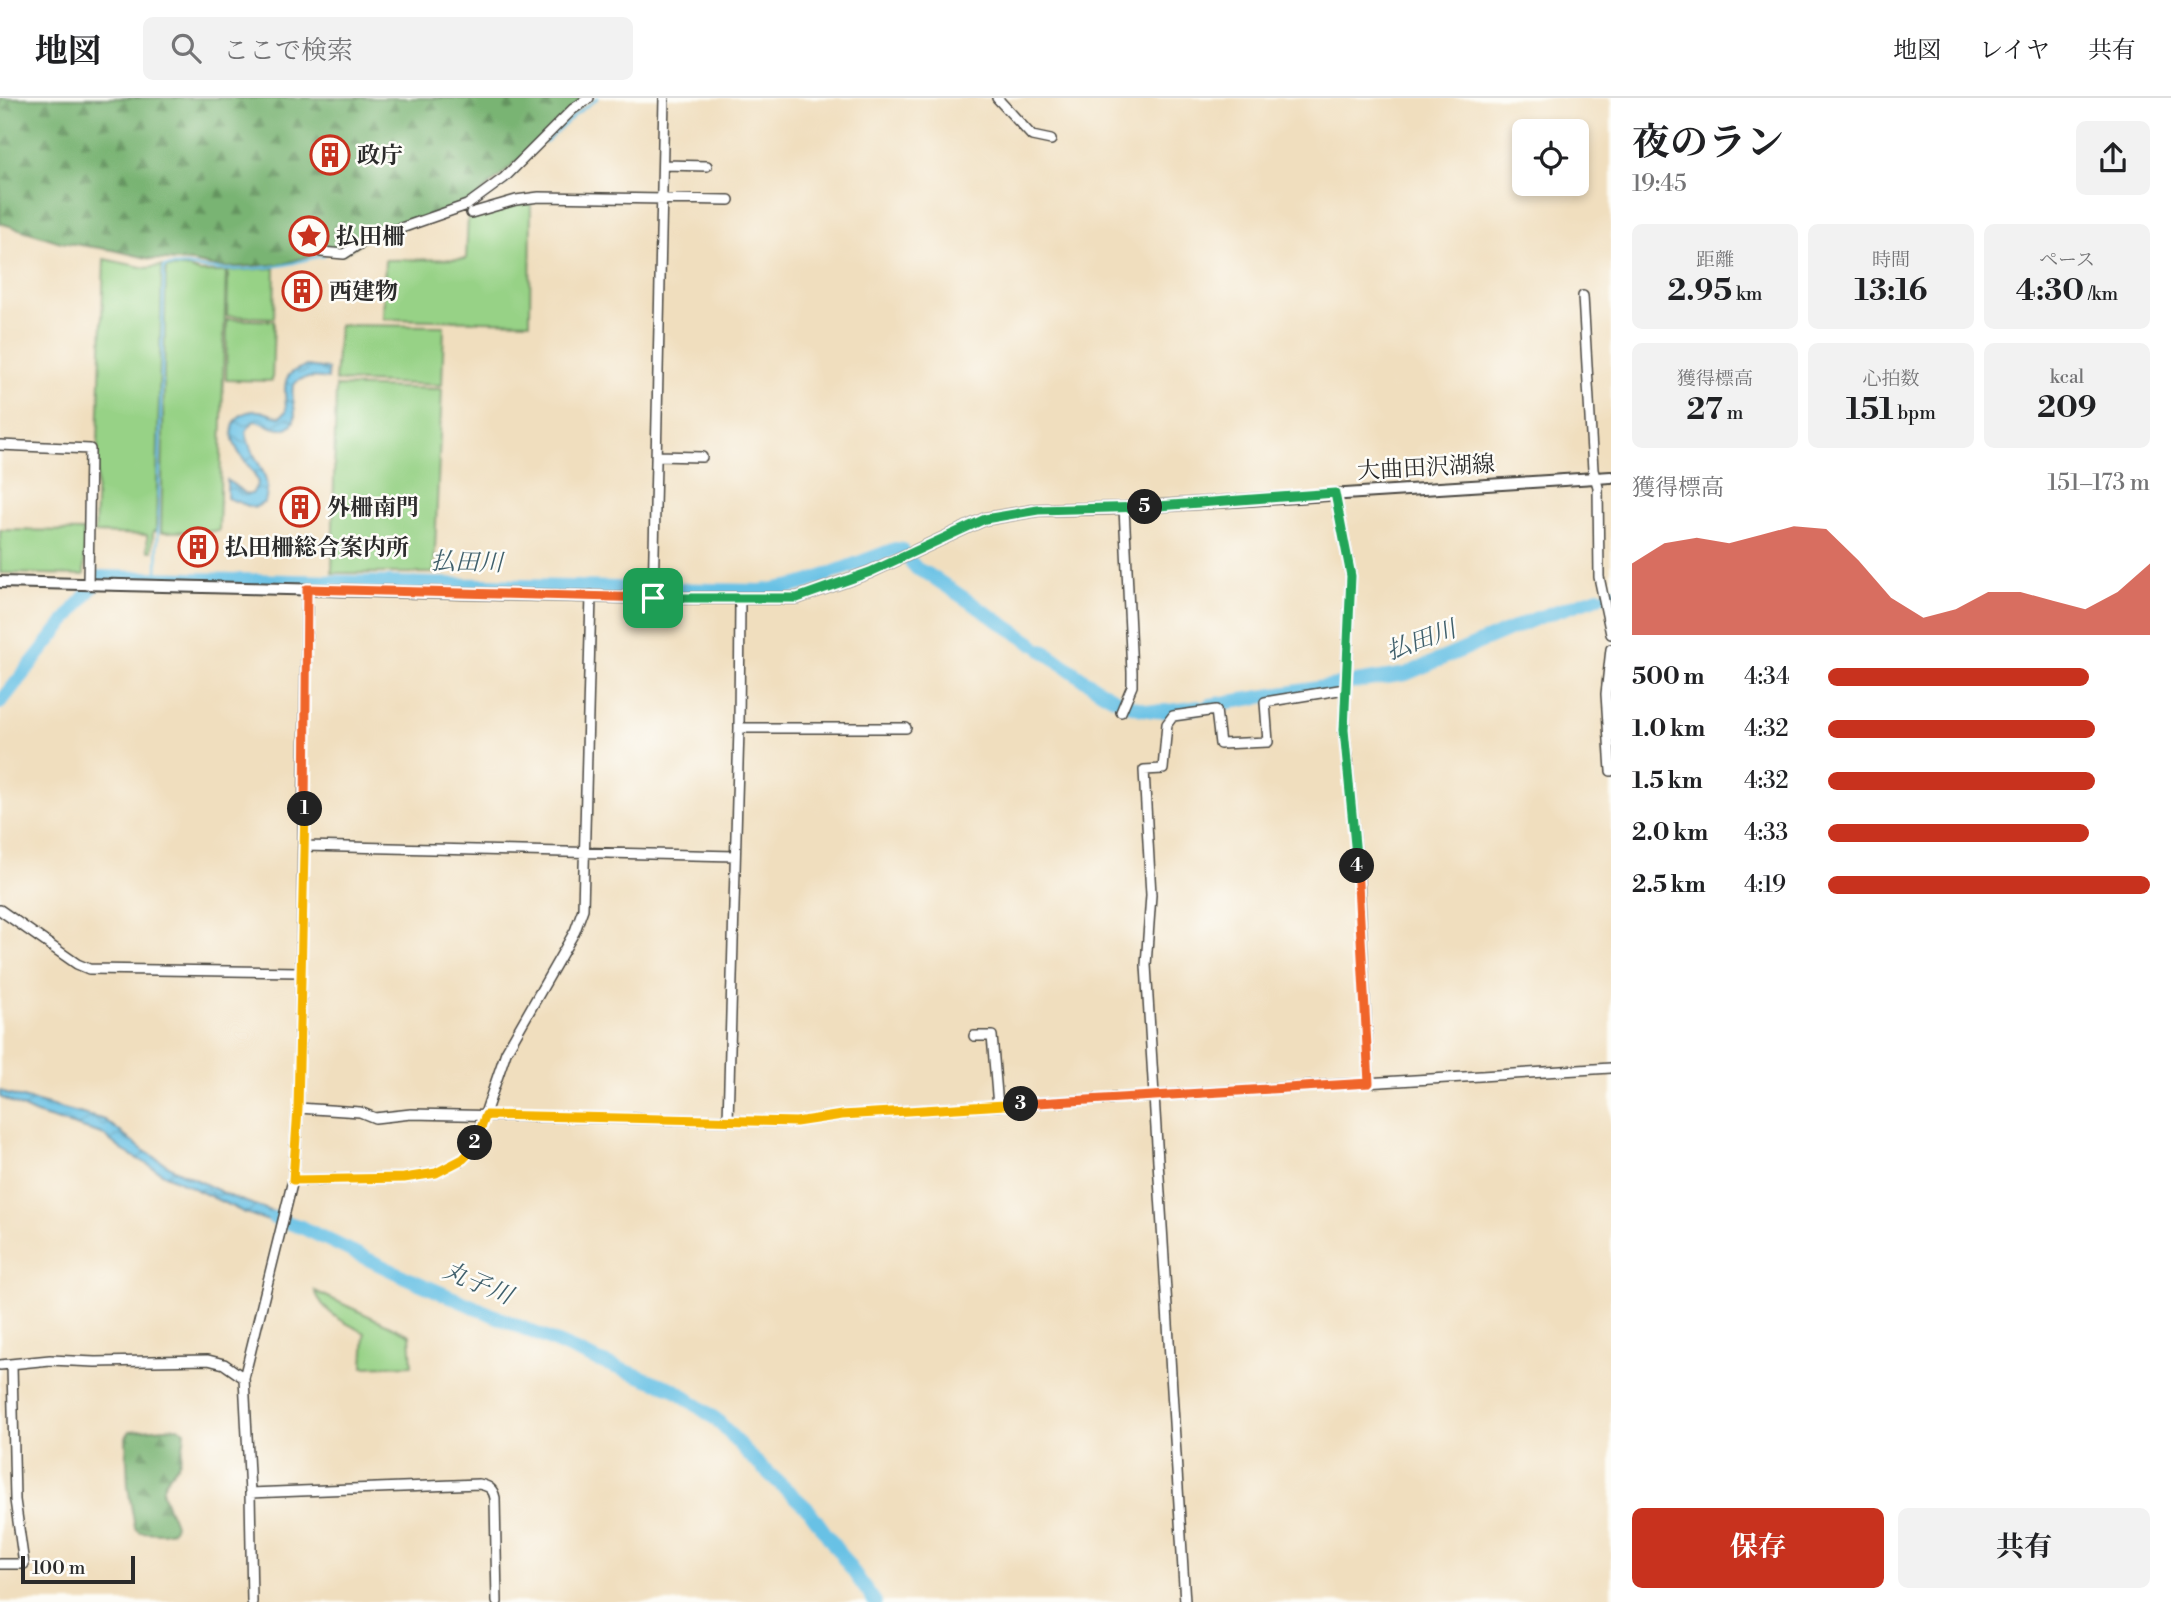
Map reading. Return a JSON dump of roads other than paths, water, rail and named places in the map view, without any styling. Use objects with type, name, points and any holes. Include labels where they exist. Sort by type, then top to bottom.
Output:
[{"type":"main road","name":"大曲田沢湖線","points":[[0,582],[740,599],[797,598],[870,572],[985,519],[1038,510],[1124,508],[1611,477]]},
{"type":"street","points":[[321,252],[344,254],[364,240],[467,205],[504,178],[573,109],[589,98]]},
{"type":"street","points":[[653,597],[664,98]]},
{"type":"street","points":[[997,98],[1032,136],[1051,140]]},
{"type":"street","points":[[664,164],[707,166]]},
{"type":"street","points":[[471,213],[503,203],[539,197],[729,200]]},
{"type":"street","points":[[1583,296],[1593,470],[1598,487],[1599,578],[1611,634]]},
{"type":"street","points":[[0,445],[90,449],[91,585]]},
{"type":"street","points":[[656,456],[702,457]]},
{"type":"street","points":[[1335,493],[1351,576],[1344,730],[1359,883],[1369,1083]]},
{"type":"street","points":[[1121,712],[1129,695],[1132,672],[1124,508]]},
{"type":"street","points":[[252,1602],[244,1378],[292,1182],[298,1108],[307,589]]},
{"type":"street","points":[[292,1182],[404,1178],[436,1173],[463,1159],[473,1149],[506,1052],[580,921],[583,909],[591,595]]},
{"type":"street","points":[[729,1121],[740,599]]},
{"type":"street","points":[[1611,649],[1606,694],[1611,771]]},
{"type":"street","points":[[1185,1602],[1146,965],[1151,895],[1144,770],[1163,769],[1167,724],[1173,716],[1216,710],[1220,744],[1268,742],[1265,702],[1345,689]]},
{"type":"street","points":[[739,728],[906,728]]},
{"type":"street","points":[[304,846],[735,856]]},
{"type":"street","points":[[0,910],[77,964],[89,969],[301,972]]},
{"type":"street","points":[[974,1036],[992,1036],[998,1106]]},
{"type":"street","points":[[298,1108],[360,1112],[374,1118],[411,1114],[796,1122],[828,1116],[1611,1068]]},
{"type":"street","points":[[0,1365],[50,1360],[208,1360],[224,1364],[244,1378]]},
{"type":"street","points":[[0,1564],[24,1564],[15,1500],[12,1365]]},
{"type":"street","points":[[250,1493],[479,1484],[488,1486],[494,1492],[495,1498],[497,1602]]},
{"type":"water","points":[[307,366],[328,369],[328,379],[312,377],[297,381],[292,394],[295,417],[292,423],[286,428],[278,429],[254,421],[246,431],[251,450],[264,474],[267,491],[265,502],[254,508],[227,498],[227,480],[246,494],[252,494],[258,483],[234,443],[233,430],[236,420],[246,413],[257,411],[280,417],[286,411],[285,388],[288,377]]},
{"type":"water","points":[[0,1090],[105,1120],[143,1150],[174,1169],[232,1197],[291,1218],[288,1228],[243,1212],[166,1175],[122,1150],[102,1134],[36,1114],[0,1097]]},
{"type":"waterway","points":[[545,143],[598,98]]},
{"type":"waterway","points":[[468,209],[506,183],[518,170]]},
{"type":"waterway","points":[[157,578],[164,266],[245,269],[283,265],[325,256]]},
{"type":"waterway","name":"払田川","points":[[0,703],[100,577],[761,591],[808,582],[895,549],[903,550]]},
{"type":"waterway","name":"払田川","points":[[910,561],[917,569],[1033,644]]},
{"type":"waterway","name":"払田川","points":[[1210,705],[1406,674],[1537,618],[1598,597]]},
{"type":"waterway","name":"払田川","points":[[1042,650],[1095,687],[1124,703],[1154,711],[1198,707]]},
{"type":"waterway","name":"丸子川","points":[[274,1218],[301,1227],[407,1278],[599,1361],[674,1389],[717,1420],[754,1460],[809,1510],[875,1602]]},
{"type":"place","name":"政庁","points":[[330,155]]},
{"type":"place","name":"払田柵","points":[[309,236]]},
{"type":"place","name":"西建物","points":[[302,291]]},
{"type":"place","name":"外柵南門","points":[[300,507]]},
{"type":"place","name":"払田柵総合案内所","points":[[198,547]]}]
